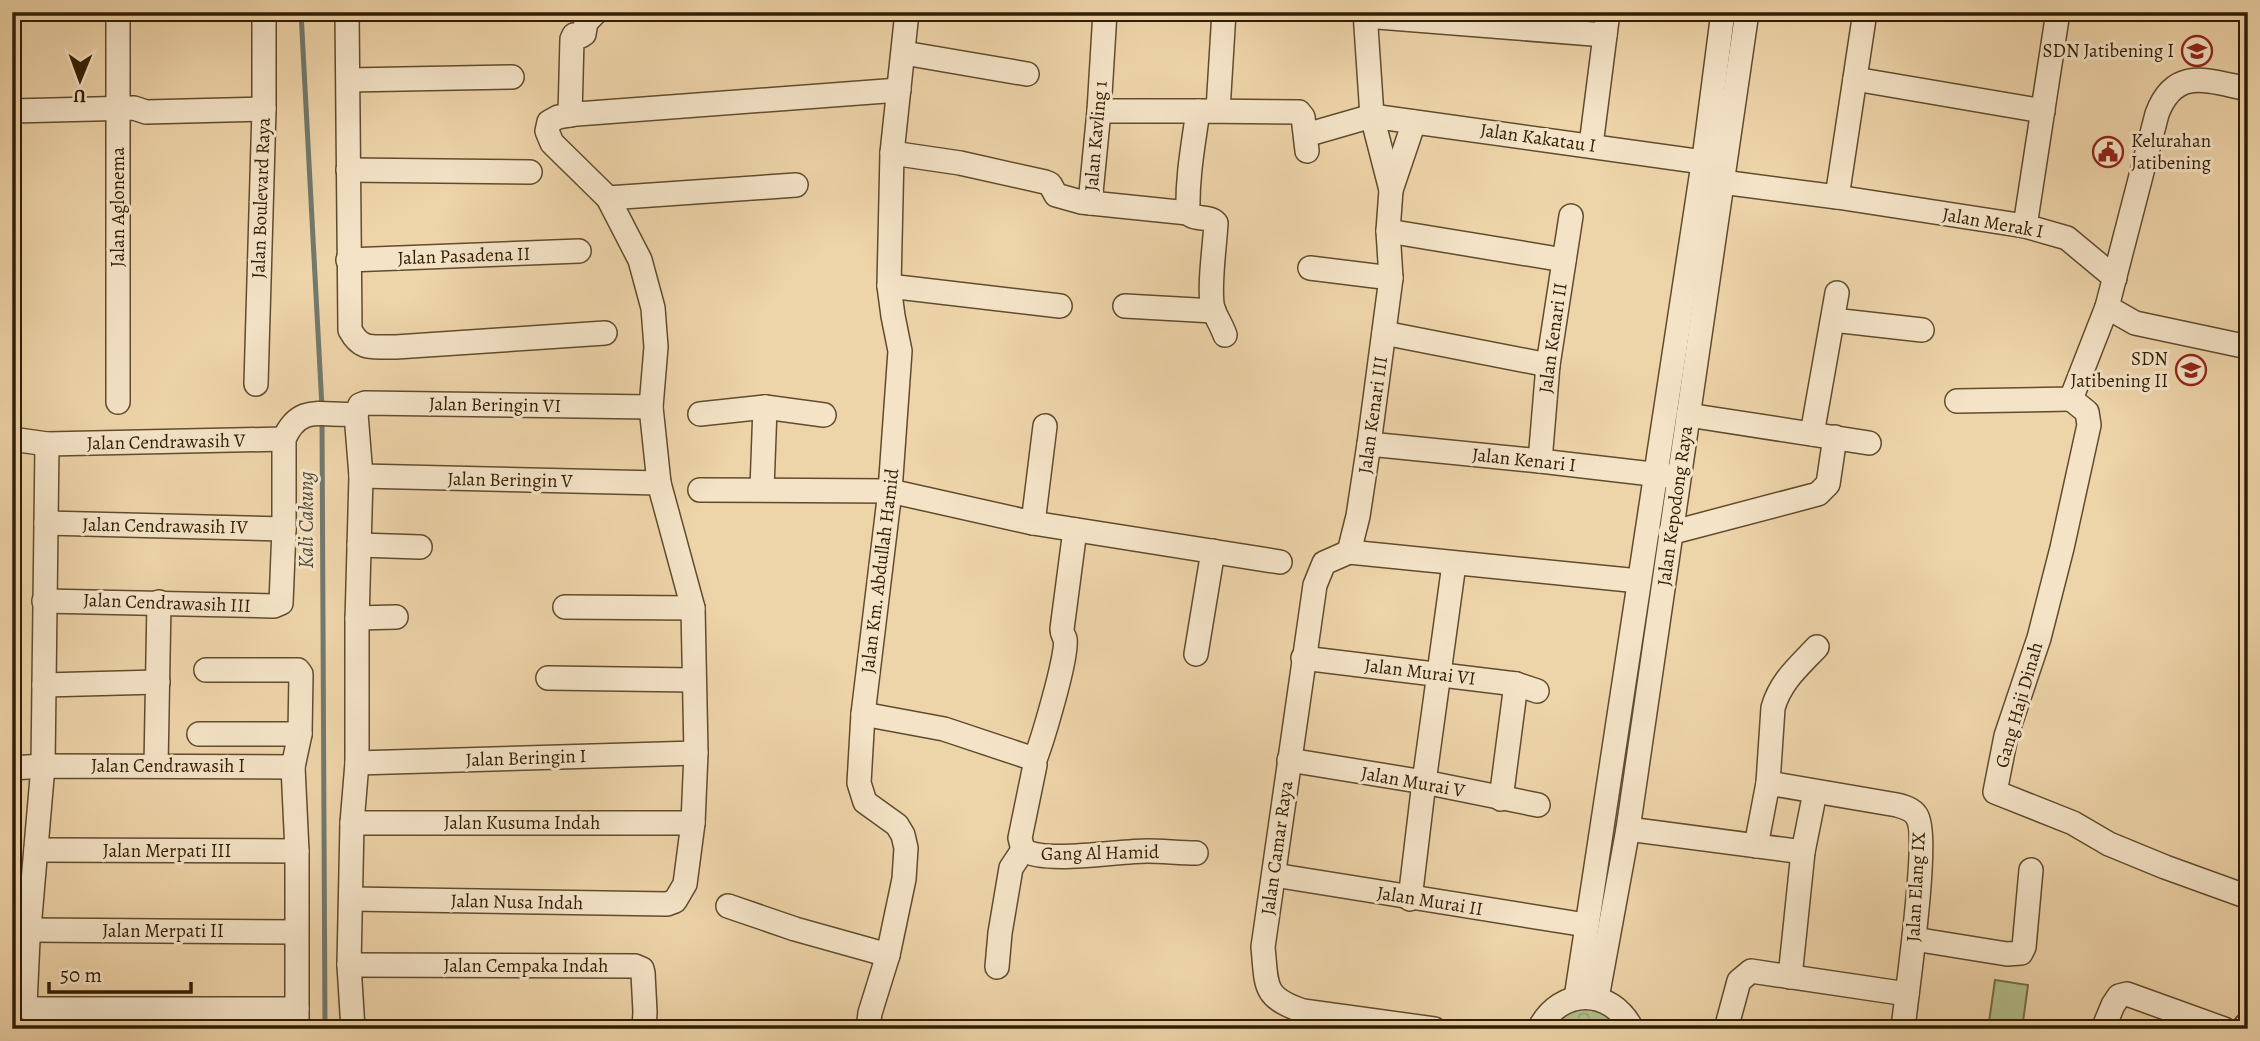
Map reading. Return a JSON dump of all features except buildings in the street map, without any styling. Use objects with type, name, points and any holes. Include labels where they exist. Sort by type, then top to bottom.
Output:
[{"type":"street","name":"Jalan Aglonema","points":[[118,12],[126,108],[118,402]]},
{"type":"street","name":"Jalan Boulevard Raya","points":[[256,384],[264,12]]},
{"type":"street","points":[[347,12],[350,330],[357,342],[364,346],[396,347],[606,333]]},
{"type":"street","points":[[570,115],[572,39],[574,35],[584,34],[587,21],[596,12]]},
{"type":"street","name":"Jalan Km. Abdullah Hamid","points":[[869,1029],[870,1013],[888,955],[904,879],[906,848],[897,825],[865,802],[859,783],[863,714],[890,491],[900,351],[890,286],[892,153],[907,12]]},
{"type":"street","name":"Jalan Kavling 1","points":[[1105,12],[1090,203],[1188,213]]},
{"type":"street","points":[[1224,12],[1208,111],[1189,167],[1188,213],[1193,217],[1212,219],[1216,223],[1212,295],[1214,311],[1225,335]]},
{"type":"street","points":[[1591,145],[1608,12]]},
{"type":"street","name":"Jalan Kepodong Raya","points":[[1587,998],[1628,829],[1688,415],[1713,191],[1712,156],[1723,12]]},
{"type":"street","name":"Jalan Kepodong Raya","points":[[1712,156],[1747,12]]},
{"type":"street","points":[[1837,197],[1865,12]]},
{"type":"street","points":[[2025,226],[2058,12]]},
{"type":"street","points":[[1365,14],[1436,16],[1605,35]]},
{"type":"street","name":"Jalan Kenari III","points":[[1365,14],[1372,116],[1391,190]]},
{"type":"street","points":[[904,53],[1027,74]]},
{"type":"street","points":[[349,79],[512,77]]},
{"type":"street","points":[[1854,79],[2043,111]]},
{"type":"street","points":[[1957,401],[2071,399],[2107,307],[2157,114],[2167,92],[2188,81],[2205,81],[2248,89]]},
{"type":"street","points":[[693,823],[696,753],[693,608],[659,483],[651,407],[656,347],[653,308],[640,260],[608,198],[552,144],[547,131],[549,122],[570,115],[899,90]]},
{"type":"street","points":[[12,111],[126,108],[146,112],[264,104]]},
{"type":"street","points":[[1099,111],[1293,111],[1299,113],[1306,134],[1372,116]]},
{"type":"street","name":"Jalan Kakatau I","points":[[1372,116],[1591,145],[1712,156]]},
{"type":"street","name":"Jalan Kenari III","points":[[1349,552],[1358,516],[1391,278],[1388,231],[1391,190],[1414,122]]},
{"type":"street","points":[[892,153],[960,163],[1045,182],[1050,184],[1056,195],[1090,203]]},
{"type":"street","points":[[348,170],[530,172]]},
{"type":"street","points":[[608,198],[796,186]]},
{"type":"street","name":"Jalan Kepodong Raya","points":[[1587,998],[1586,925],[1655,475],[1713,191]]},
{"type":"street","name":"Jalan Merak I","points":[[1713,191],[1837,197],[2025,226],[2067,238],[2115,278]]},
{"type":"street","name":"Jalan Kenari II","points":[[1539,461],[1548,365],[1571,216]]},
{"type":"street","points":[[1388,231],[1564,260]]},
{"type":"street","name":"Jalan Pasadena II","points":[[348,260],[579,251]]},
{"type":"street","points":[[1310,268],[1391,278]]},
{"type":"street","points":[[890,286],[1060,306]]},
{"type":"street","points":[[1670,533],[1818,494],[1828,484],[1823,436],[1837,293]]},
{"type":"street","points":[[1125,306],[1214,311]]},
{"type":"street","points":[[2107,307],[2135,323],[2248,347]]},
{"type":"street","points":[[1833,320],[1922,330]]},
{"type":"street","points":[[1384,333],[1548,365]]},
{"type":"street","name":"Gang Haji Dinah","points":[[2071,399],[2087,412],[2090,425],[2039,638],[2006,736],[1995,792],[2073,823],[2109,844],[2248,897]]},
{"type":"street","name":"Jalan Beringin VI","points":[[351,414],[365,403],[651,407]]},
{"type":"street","points":[[762,489],[765,407]]},
{"type":"street","points":[[700,414],[765,407],[824,415]]},
{"type":"street","points":[[284,529],[284,439],[290,426],[304,414],[351,414],[361,476],[357,763],[352,823],[349,965],[353,1029]]},
{"type":"street","points":[[1688,415],[1869,443]]},
{"type":"street","points":[[1032,523],[1045,426]]},
{"type":"street","name":"Jalan Cendrawasih V","points":[[12,439],[47,444],[284,439]]},
{"type":"street","points":[[47,444],[43,766],[36,850],[23,937],[27,1008],[297,1019],[297,851],[293,767],[300,738],[301,674],[298,670],[206,670]]},
{"type":"street","name":"Jalan Kenari I","points":[[1369,444],[1679,478]]},
{"type":"street","name":"Jalan Beringin V","points":[[361,476],[659,483]]},
{"type":"street","points":[[700,490],[890,491],[1032,523],[1280,562]]},
{"type":"street","name":"Jalan Cendrawasih IV","points":[[46,523],[284,529]]},
{"type":"street","name":"Jalan Cendrawasih III","points":[[44,601],[274,606],[281,603],[284,529]]},
{"type":"street","name":"Gang Al Hamid","points":[[1075,530],[1062,629],[1065,650],[1052,705],[1034,761],[1020,838],[1023,850],[1035,856],[1051,857],[1148,851],[1196,853]]},
{"type":"street","points":[[359,545],[420,547]]},
{"type":"street","points":[[1196,654],[1213,551]]},
{"type":"street","points":[[1349,552],[1639,581]]},
{"type":"street","name":"Jalan Camar Raya","points":[[1349,552],[1324,562],[1315,585],[1263,947],[1266,975],[1269,991],[1302,1020],[1434,1029]]},
{"type":"street","points":[[1410,899],[1454,564]]},
{"type":"street","points":[[156,766],[159,602]]},
{"type":"street","points":[[565,607],[693,608]]},
{"type":"street","points":[[357,618],[396,617]]},
{"type":"street","points":[[1756,846],[1768,783],[1776,697],[1786,681],[1817,647]]},
{"type":"street","name":"Jalan Murai VI","points":[[1303,658],[1527,687],[1501,799]]},
{"type":"street","points":[[548,678],[694,680]]},
{"type":"street","points":[[44,685],[158,682]]},
{"type":"street","points":[[863,714],[944,729],[1034,761]]},
{"type":"street","points":[[199,734],[300,738]]},
{"type":"street","name":"Jalan Beringin I","points":[[357,763],[696,753]]},
{"type":"street","name":"Jalan Murai V","points":[[1289,760],[1424,782],[1538,805]]},
{"type":"street","name":"Jalan Cendrawasih I","points":[[12,768],[293,767]]},
{"type":"street","name":"Jalan Elang IX","points":[[1768,783],[1897,805],[1915,813],[1920,823],[1922,842],[1903,1029]]},
{"type":"street","points":[[1790,977],[1803,852],[1815,792]]},
{"type":"street","name":"Jalan Kusuma Indah","points":[[352,823],[693,823]]},
{"type":"street","name":"Jalan Nusa Indah","points":[[351,899],[667,904],[675,901],[685,884],[693,823]]},
{"type":"street","points":[[1628,829],[1803,852]]},
{"type":"street","name":"Jalan Merpati III","points":[[36,850],[297,851]]},
{"type":"street","points":[[997,967],[1000,933],[1012,868],[1023,850]]},
{"type":"street","points":[[1914,939],[2007,954],[2021,953],[2024,947],[2031,870]]},
{"type":"street","name":"Jalan Murai II","points":[[1274,875],[1410,899],[1586,925]]},
{"type":"street","points":[[728,906],[794,929],[888,955]]},
{"type":"street","name":"Jalan Merpati II","points":[[23,937],[296,932]]},
{"type":"street","name":"Jalan Cempaka Indah","points":[[349,965],[635,966],[642,969],[643,973],[643,1029]]},
{"type":"street","points":[[1726,1029],[1739,981],[1751,971],[1906,994]]},
{"type":"street","points":[[2103,1029],[2113,1004],[2119,996],[2127,994],[2224,1029]]},
{"type":"street","points":[[1539,1029],[1549,1013],[1561,1003],[1587,998],[1618,1009],[1633,1029]]},
{"type":"green space","points":[[1995,980],[2028,985],[2022,1029],[1988,1029]]},
{"type":"green space","points":[[1585,1007],[1609,1014],[1622,1029],[1549,1029],[1562,1014]]},
{"type":"waterway","name":"Kali Cakung","points":[[301,12],[322,408]]},
{"type":"waterway","name":"Kali Cakung","points":[[322,421],[325,1029]]},
{"type":"place","name":"SDN Jatibening I","points":[[2197,51]]},
{"type":"place","name":"Kelurahan Jatibening","points":[[2108,152]]},
{"type":"place","name":"SDN Jatibening II","points":[[2191,370]]}]
